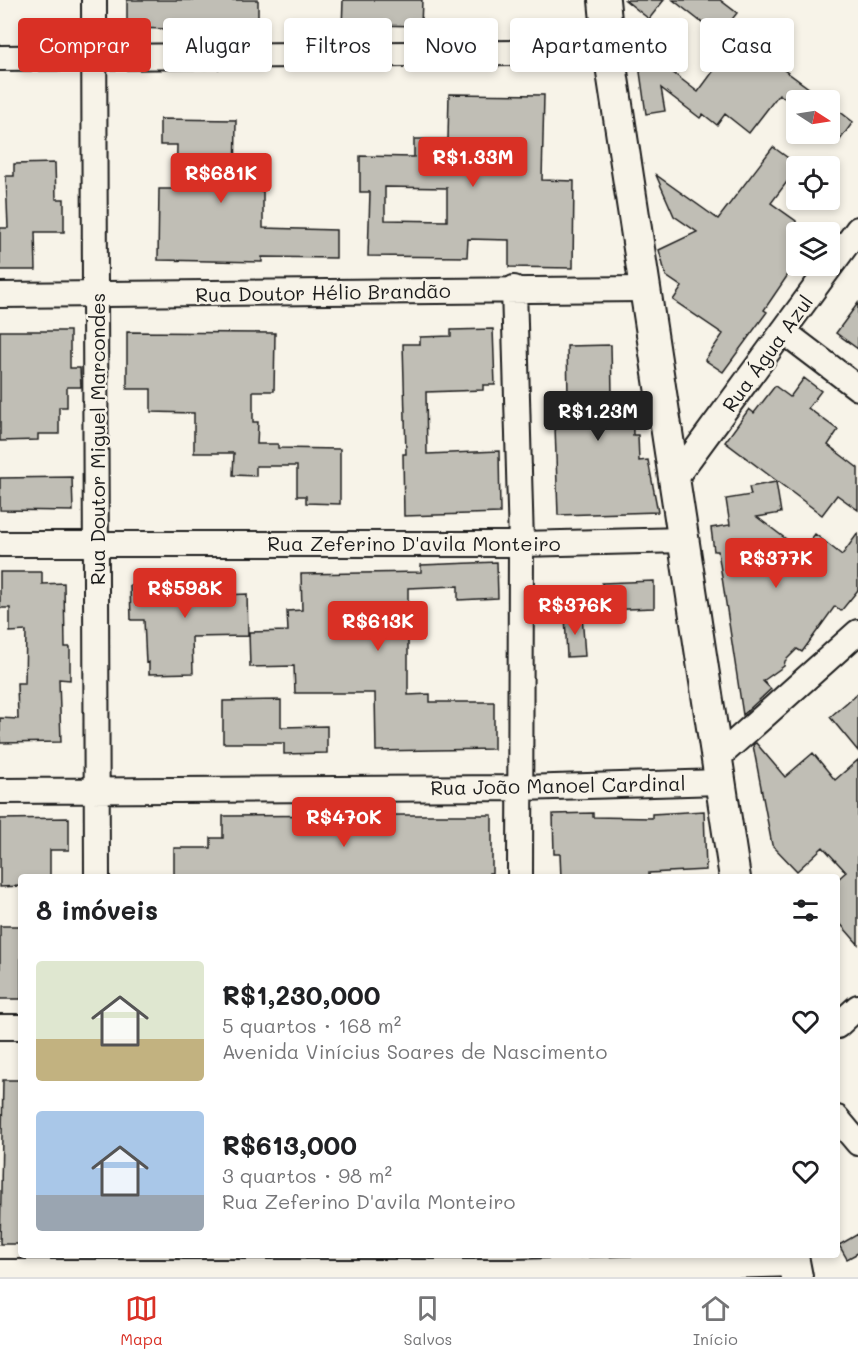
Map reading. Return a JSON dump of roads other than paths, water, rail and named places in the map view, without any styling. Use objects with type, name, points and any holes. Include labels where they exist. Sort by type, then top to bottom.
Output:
[{"type":"street","name":"Rua Doutor Miguel Marcondes","points":[[94,0],[94,18]]},
{"type":"street","points":[[604,0],[606,18]]},
{"type":"street","points":[[151,57],[510,53]]},
{"type":"street","points":[[0,58],[18,58]]},
{"type":"street","name":"Rua Doutor Miguel Marcondes","points":[[93,72],[97,295],[97,874]]},
{"type":"street","points":[[612,72],[676,477],[734,874]]},
{"type":"street","name":"Rua Água Azul","points":[[676,477],[858,229]]},
{"type":"street","points":[[514,288],[521,544],[520,874]]},
{"type":"street","name":"Rua Doutor Hélio Brandão","points":[[0,295],[514,288],[645,289]]},
{"type":"street","points":[[783,331],[858,388]]},
{"type":"street","name":"Rua Zeferino D'avila Monteiro","points":[[0,544],[521,544],[684,540]]},
{"type":"street","points":[[718,770],[858,632]]},
{"type":"street","name":"Rua João Manoel Cardinal","points":[[0,791],[521,788],[718,770]]},
{"type":"street","points":[[840,1023],[858,1007]]},
{"type":"street","points":[[0,1027],[18,1027]]},
{"type":"street","points":[[840,1122],[858,1143]]},
{"type":"street","points":[[0,1272],[93,1268],[516,1268],[794,1265]]}]
